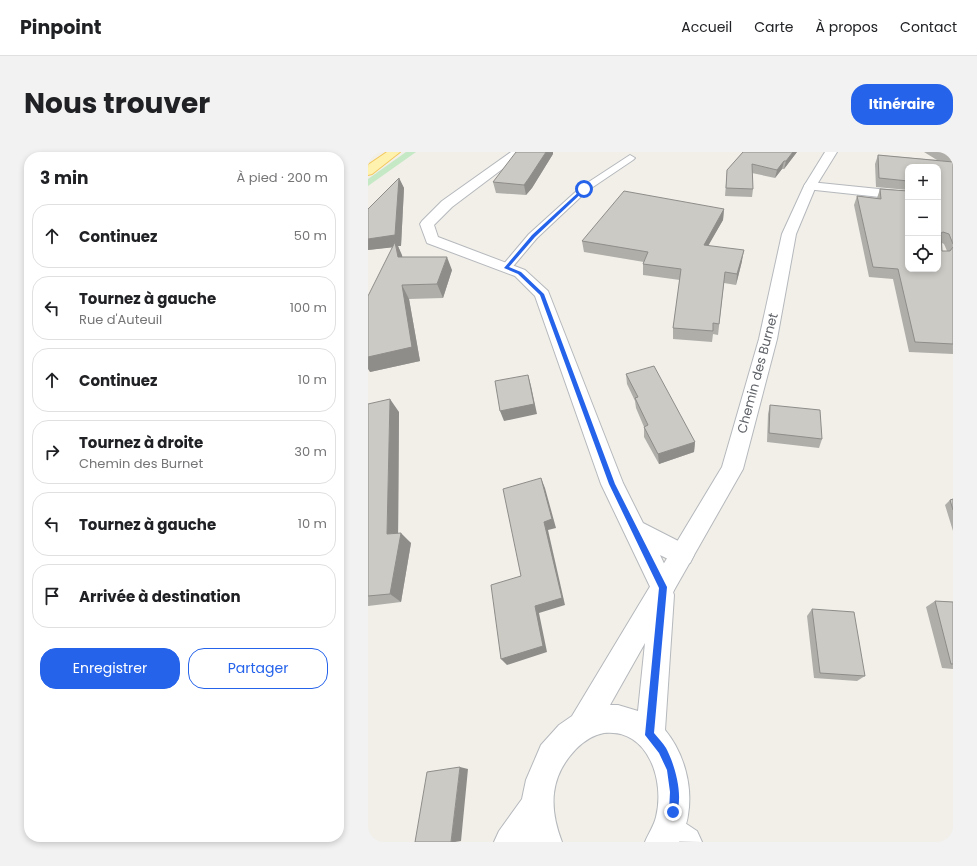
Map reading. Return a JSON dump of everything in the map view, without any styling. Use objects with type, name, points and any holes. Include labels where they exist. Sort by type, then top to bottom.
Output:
[{"type":"main road","points":[[368,171],[394,152]]},
{"type":"street","points":[[519,152],[447,204],[427,224],[432,240],[520,273],[542,294],[612,484],[663,587]]},
{"type":"street","name":"Chemin des Burnet","points":[[582,726],[732,469],[768,339],[789,234],[798,209],[831,152]]},
{"type":"street","points":[[810,186],[905,196]]},
{"type":"street","points":[[634,530],[682,556]]},
{"type":"street","name":"Chemin des Burnet","points":[[650,735],[663,587]]},
{"type":"street","points":[[546,842],[540,826],[537,805],[540,780],[550,757],[564,739],[582,726],[600,720],[618,719],[634,724],[650,735],[662,750],[671,770],[675,792],[672,838]]},
{"type":"street","points":[[510,842],[537,805]]},
{"type":"lane","points":[[506,268],[534,236],[584,189],[630,158]]},
{"type":"green space","points":[[406,152],[416,152],[368,186],[368,179]]},
{"type":"building","points":[[516,152],[546,152],[524,185],[493,182]]},
{"type":"building","points":[[743,152],[793,152],[777,170],[752,164],[753,189],[726,188],[727,170]]},
{"type":"building","points":[[943,152],[953,152],[953,158]]},
{"type":"building","points":[[878,155],[953,162],[953,244],[949,234],[943,232],[941,233],[941,164],[905,164],[905,181],[879,178]]},
{"type":"building","points":[[399,178],[395,235],[368,239],[368,209]]},
{"type":"building","points":[[880,189],[905,191],[905,272],[941,272],[941,233],[942,251],[950,251],[953,247],[953,344],[915,342],[898,269],[873,267],[857,196],[881,199]]},
{"type":"building","points":[[624,191],[724,209],[704,245],[744,250],[737,274],[725,272],[719,324],[713,323],[713,331],[673,328],[681,269],[643,264],[648,252],[582,241]]},
{"type":"building","points":[[395,242],[398,257],[447,257],[437,284],[402,285],[412,347],[368,357],[368,296]]},
{"type":"building","points":[[654,366],[695,442],[658,454],[644,427],[648,425],[635,398],[638,397],[626,374]]},
{"type":"building","points":[[528,375],[534,404],[500,411],[495,381]]},
{"type":"building","points":[[390,399],[387,534],[401,533],[390,594],[368,596],[368,404]]},
{"type":"building","points":[[770,405],[820,410],[822,439],[769,433]]},
{"type":"building","points":[[541,478],[552,519],[544,522],[562,598],[535,606],[543,646],[501,659],[491,585],[521,576],[503,489]]},
{"type":"building","points":[[953,499],[953,510],[950,500]]},
{"type":"building","points":[[935,601],[953,602],[953,664],[951,664]]},
{"type":"building","points":[[812,609],[854,612],[865,676],[820,673]]},
{"type":"building","points":[[460,767],[451,842],[415,842],[427,772]]},
{"type":"route","points":[[584,189],[534,236],[506,268],[520,273],[542,294],[612,484],[663,587],[650,735],[662,750],[671,770],[675,792],[673,812]]}]
